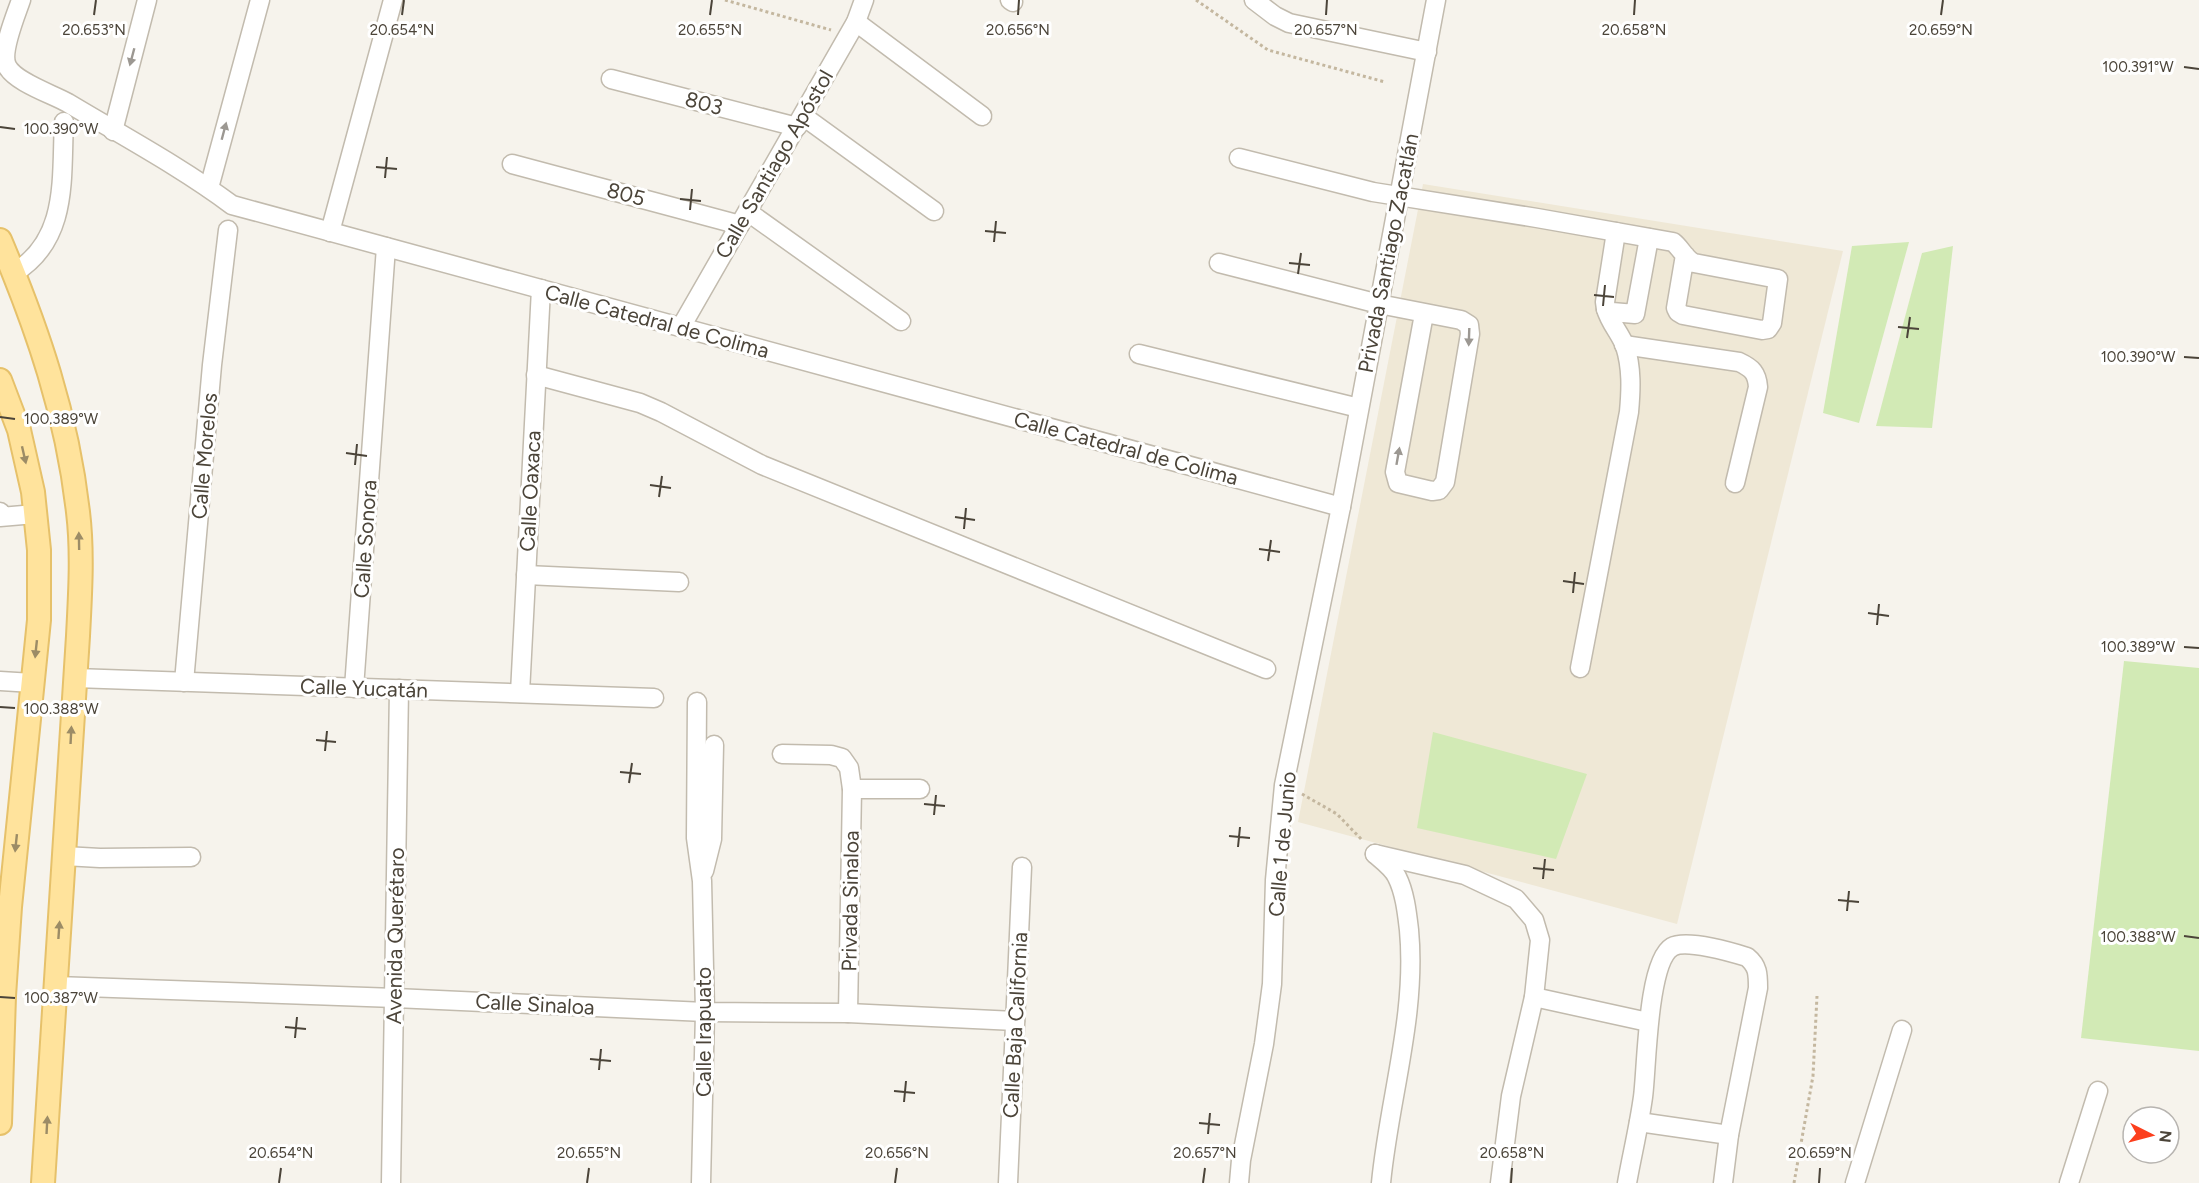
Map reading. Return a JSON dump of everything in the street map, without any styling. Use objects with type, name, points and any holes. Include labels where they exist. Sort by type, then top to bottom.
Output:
[{"type":"main road","points":[[0,240],[52,378],[68,447],[79,514],[80,583],[75,678],[43,1183]]},
{"type":"main road","points":[[0,380],[19,430],[33,492],[39,549],[39,620],[2,996],[0,1123]]},
{"type":"street","name":"Calle Catedral de Colima","points":[[21,0],[5,51],[5,64],[12,74],[66,102],[209,188],[232,205],[1341,507]]},
{"type":"street","points":[[113,131],[147,0]]},
{"type":"street","points":[[209,188],[260,0]]},
{"type":"street","points":[[330,232],[393,0]]},
{"type":"street","name":"Calle Santiago Apóstol","points":[[681,327],[800,121],[852,28],[864,0]]},
{"type":"street","points":[[1254,0],[1289,23],[1426,52]]},
{"type":"street","name":"Privada Santiago Zacatlán","points":[[1341,507],[1436,0]]},
{"type":"street","points":[[852,28],[871,35],[982,116]]},
{"type":"street","name":"803","points":[[611,78],[800,121]]},
{"type":"street","points":[[800,121],[934,211]]},
{"type":"street","points":[[14,273],[27,265],[41,251],[50,236],[59,207],[64,122]]},
{"type":"street","points":[[1239,158],[1399,197],[1435,201],[1673,242],[1681,248],[1688,260],[1694,263],[1778,279],[1772,323],[1768,328],[1750,328],[1683,315],[1678,312],[1676,308],[1685,255]]},
{"type":"street","name":"805","points":[[512,164],[744,218]]},
{"type":"street","points":[[744,218],[901,321]]},
{"type":"street","name":"Calle Morelos","points":[[184,682],[212,365],[228,230]]},
{"type":"street","points":[[1580,668],[1629,412],[1632,383],[1624,345],[1608,319],[1606,309],[1616,232]]},
{"type":"street","points":[[1606,309],[1612,312],[1635,314],[1649,238]]},
{"type":"street","name":"Calle Sonora","points":[[354,688],[386,247]]},
{"type":"street","points":[[1219,263],[1379,304],[1461,320],[1469,326],[1470,334],[1445,482],[1439,489],[1432,491],[1398,483],[1395,472],[1424,314]]},
{"type":"street","name":"Calle Oaxaca","points":[[520,693],[541,289]]},
{"type":"street","points":[[1624,345],[1739,362],[1751,368],[1757,377],[1758,387],[1735,483]]},
{"type":"street","points":[[1139,354],[1359,408]]},
{"type":"street","points":[[536,375],[661,412],[762,465],[1266,669]]},
{"type":"street","name":"Calle 1 de Junio","points":[[1239,1183],[1241,1160],[1264,1044],[1272,984],[1275,880],[1284,785],[1341,507]]},
{"type":"street","points":[[0,512],[0,517],[35,514]]},
{"type":"street","points":[[526,575],[680,582]]},
{"type":"street","name":"Calle Yucatán","points":[[75,678],[654,698]]},
{"type":"street","points":[[0,681],[33,683]]},
{"type":"street","name":"Avenida Querétaro","points":[[391,1183],[399,689]]},
{"type":"street","name":"Calle Irapuato","points":[[697,702],[696,838],[702,881],[705,1012],[701,1183]]},
{"type":"street","name":"Calle Irapuato","points":[[702,881],[712,839],[714,745]]},
{"type":"street","name":"Privada Sinaloa","points":[[782,754],[831,755],[842,758],[849,768],[852,789],[848,1013]]},
{"type":"street","points":[[852,789],[920,789]]},
{"type":"street","points":[[1375,854],[1465,875],[1516,899],[1534,920],[1540,940],[1534,997],[1511,1096],[1500,1183]]},
{"type":"street","points":[[1375,854],[1397,876],[1407,910],[1411,957],[1403,1045],[1385,1139],[1381,1183]]},
{"type":"street","points":[[64,856],[191,857]]},
{"type":"street","name":"Calle Baja California","points":[[1008,1183],[1022,867]]},
{"type":"street","points":[[1627,1183],[1643,1095],[1648,1022],[1661,959],[1670,948],[1681,943],[1732,952],[1747,957],[1756,964],[1758,988],[1729,1135],[1723,1183]]},
{"type":"street","name":"Calle Sinaloa","points":[[56,986],[705,1012],[848,1013],[1015,1022]]},
{"type":"street","points":[[1534,997],[1648,1022]]},
{"type":"street","points":[[1856,1183],[1902,1030]]},
{"type":"street","points":[[2069,1183],[2098,1091]]},
{"type":"street","points":[[1639,1122],[1729,1135]]},
{"type":"path","points":[[725,0],[852,28]]},
{"type":"path","points":[[1196,0],[1268,50],[1385,82]]},
{"type":"path","points":[[1284,785],[1337,814],[1375,854]]},
{"type":"path","points":[[1794,1183],[1813,1076],[1817,996]]},
{"type":"shaded area","points":[[1423,184],[1843,251],[1677,924],[1298,822]]},
{"type":"green space","points":[[1909,242],[1859,423],[1823,413],[1852,246]]},
{"type":"green space","points":[[1953,246],[1932,428],[1876,426],[1922,253]]},
{"type":"green space","points":[[2124,661],[2199,668],[2199,1051],[2081,1038]]},
{"type":"green space","points":[[1433,732],[1587,774],[1556,859],[1417,828]]}]
